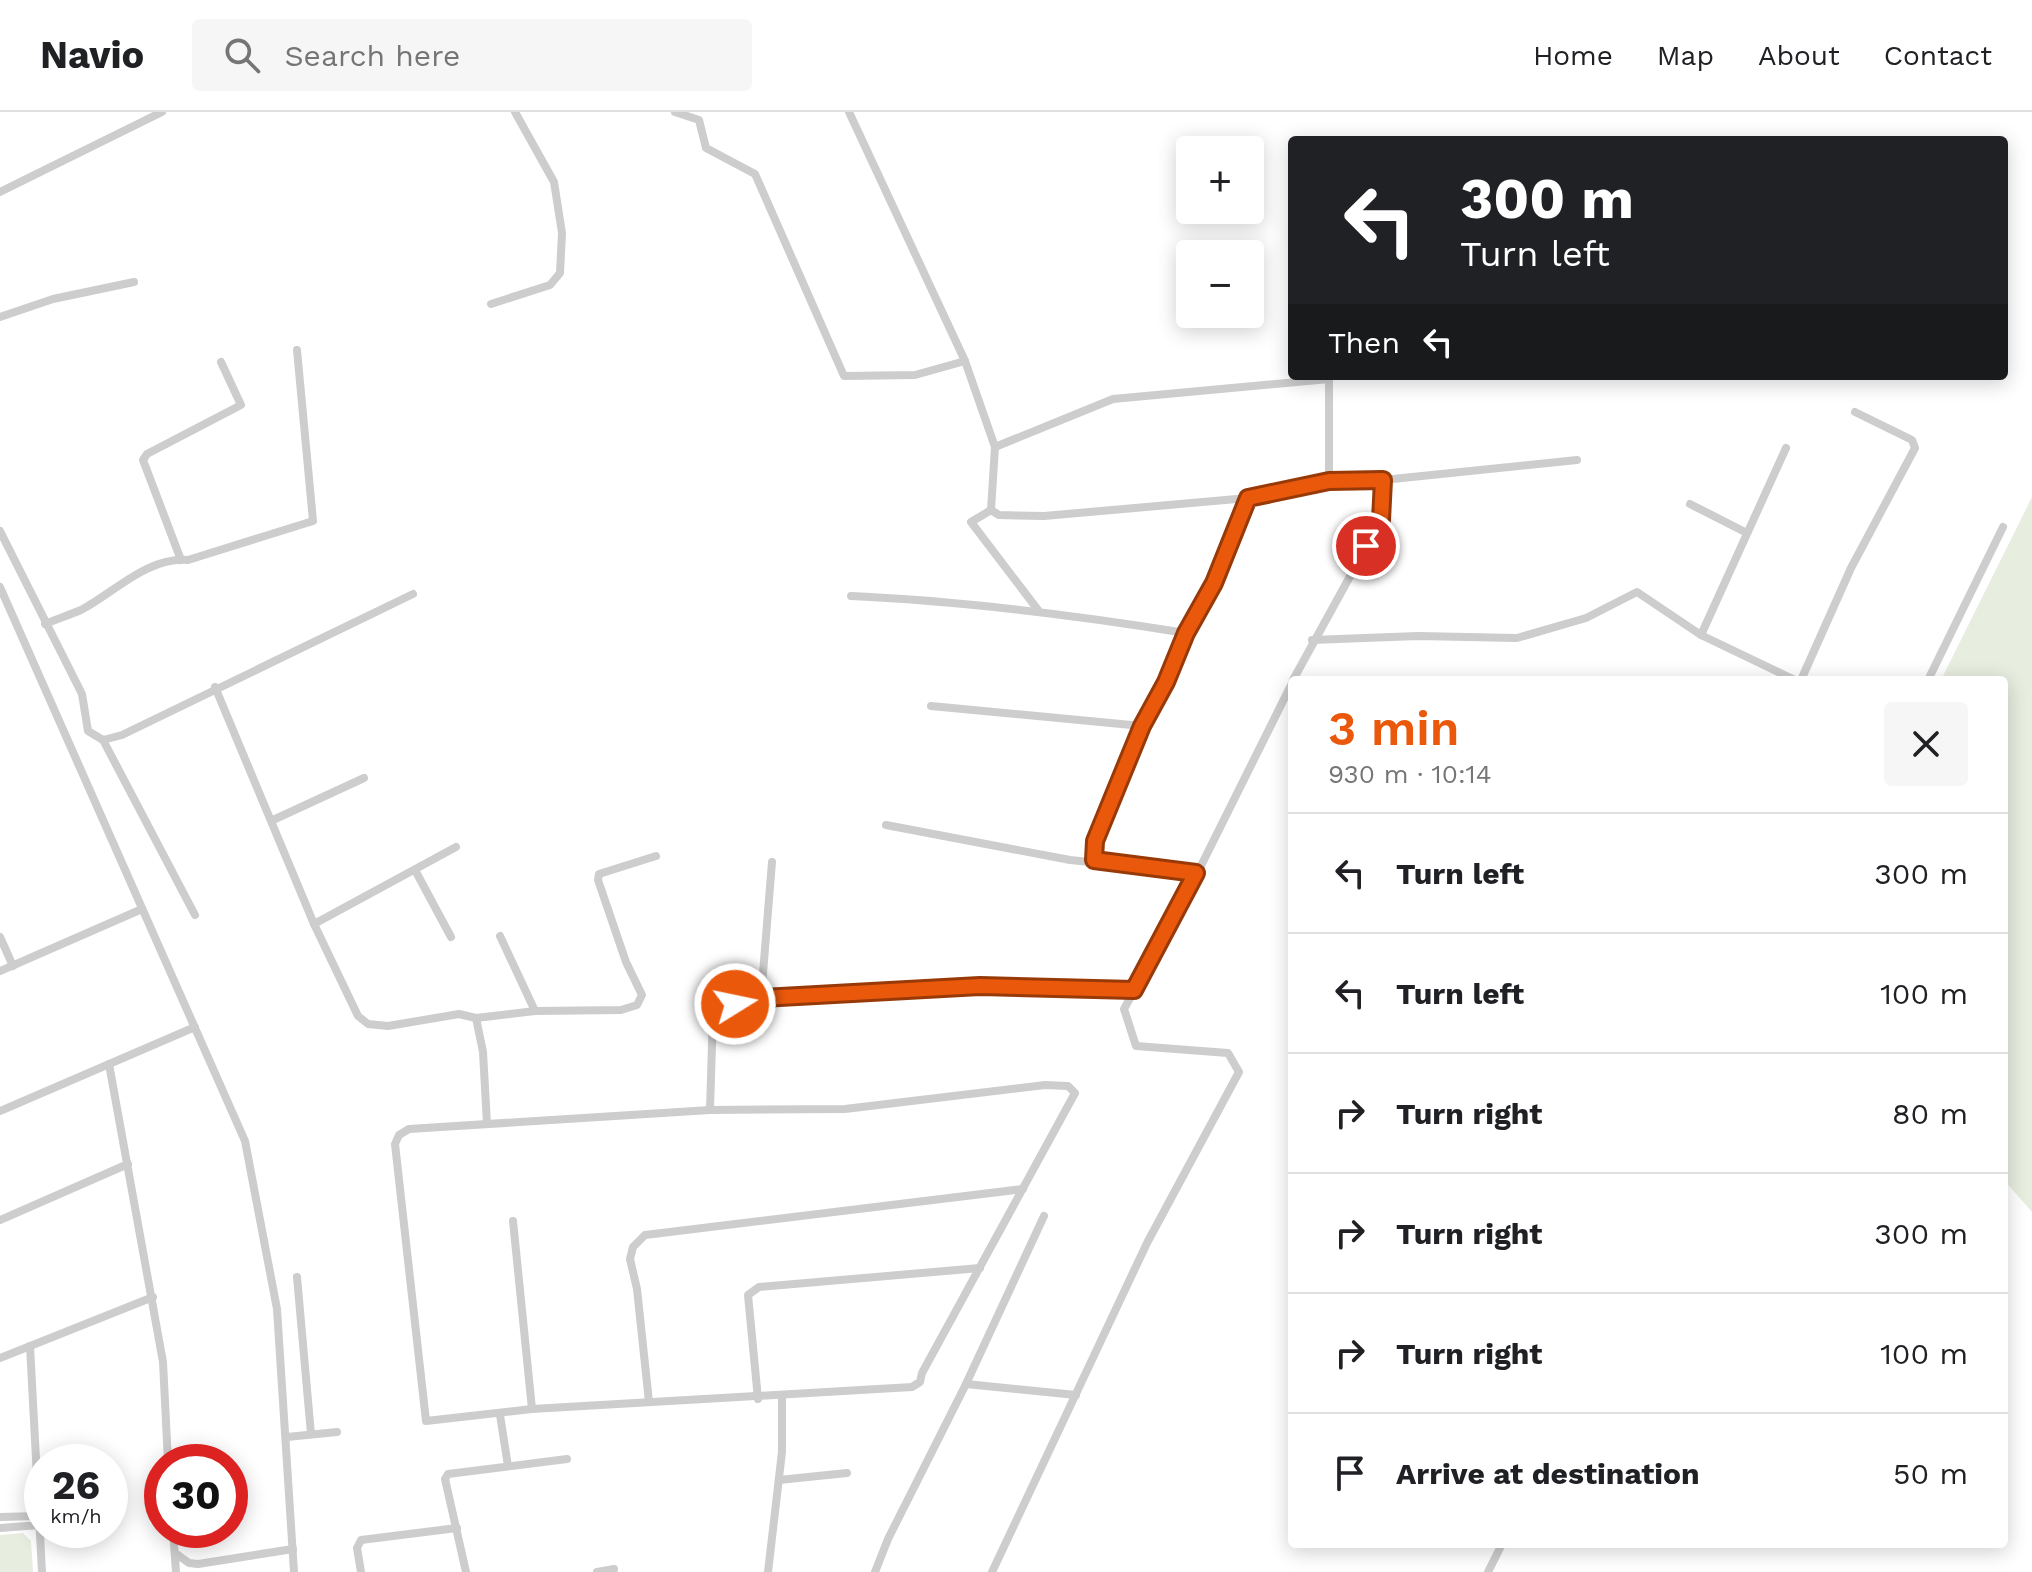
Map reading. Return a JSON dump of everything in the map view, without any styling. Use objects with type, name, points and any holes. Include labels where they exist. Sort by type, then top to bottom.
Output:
[{"type":"street","points":[[0,192],[162,112]]},
{"type":"street","points":[[491,304],[550,285],[560,273],[562,233],[554,182],[515,112]]},
{"type":"street","points":[[675,112],[699,120],[706,148],[755,174],[844,376],[915,375],[965,361]]},
{"type":"street","points":[[849,112],[965,361],[995,447],[991,510]]},
{"type":"street","points":[[0,317],[53,299],[134,282]]},
{"type":"street","points":[[45,624],[81,609],[134,576],[172,559],[181,560],[313,521],[297,350]]},
{"type":"street","points":[[181,560],[143,460],[147,454],[241,405],[221,362]]},
{"type":"street","points":[[995,447],[1113,399],[1318,380]]},
{"type":"street","points":[[1329,380],[1329,481]]},
{"type":"street","points":[[1800,676],[1851,568],[1915,448],[1912,440],[1855,412]]},
{"type":"street","points":[[1701,635],[1745,532],[1786,448]]},
{"type":"street","points":[[991,510],[999,515],[1044,516],[1248,498],[1329,481],[1383,480],[1577,460]]},
{"type":"street","points":[[1296,676],[1312,640],[1381,520],[1383,480]]},
{"type":"street","points":[[1094,860],[1095,841],[1142,726],[1166,682],[1186,633],[1214,583],[1248,498]]},
{"type":"street","points":[[1690,504],[1745,532]]},
{"type":"street","points":[[991,510],[971,522],[1038,610]]},
{"type":"street","points":[[1930,676],[2003,527]]},
{"type":"street","points":[[0,531],[82,694],[88,731],[103,740],[195,915]]},
{"type":"street","points":[[0,587],[245,1141],[277,1309],[294,1572]]},
{"type":"street","points":[[1312,640],[1418,636],[1517,638],[1586,618],[1637,592],[1701,635],[1789,676]]},
{"type":"street","points":[[103,740],[122,735],[215,687],[413,594]]},
{"type":"street","points":[[851,596],[947,600],[1038,610],[1186,633]]},
{"type":"street","points":[[215,687],[314,924],[358,1016],[368,1024],[388,1026],[459,1014],[476,1018],[535,1011],[621,1010],[637,1005],[642,995],[638,981],[626,962],[598,880],[599,874],[656,856]]},
{"type":"street","points":[[992,1572],[1147,1243],[1239,1072],[1228,1053],[1136,1046],[1124,1009],[1288,692]]},
{"type":"street","points":[[931,706],[1142,726]]},
{"type":"street","points":[[273,820],[364,778]]},
{"type":"street","points":[[886,825],[1070,860],[1094,860],[1196,873]]},
{"type":"street","points":[[314,924],[456,847]]},
{"type":"street","points":[[761,998],[772,862]]},
{"type":"street","points":[[415,870],[451,937]]},
{"type":"street","points":[[0,971],[142,909]]},
{"type":"street","points":[[500,936],[535,1011]]},
{"type":"street","points":[[0,937],[13,966]]},
{"type":"street","points":[[710,1110],[713,1011],[761,998],[980,986],[1134,990]]},
{"type":"street","points":[[476,1018],[483,1052],[487,1124]]},
{"type":"street","points":[[0,1111],[195,1027]]},
{"type":"street","points":[[109,1064],[163,1362],[167,1444]]},
{"type":"street","points":[[1045,1085],[1068,1086],[1075,1093],[922,1373],[920,1382],[912,1387],[758,1399],[532,1409],[500,1415],[428,1418],[426,1421],[395,1144],[399,1135],[409,1129],[487,1124],[710,1110],[845,1109],[1045,1085]]},
{"type":"street","points":[[0,1220],[128,1164]]},
{"type":"street","points":[[649,1402],[637,1289],[630,1259],[633,1247],[645,1235],[1023,1189]]},
{"type":"street","points":[[875,1572],[888,1539],[966,1384],[1044,1216]]},
{"type":"street","points":[[513,1221],[532,1409]]},
{"type":"street","points":[[758,1399],[748,1295],[759,1287],[980,1268]]},
{"type":"street","points":[[297,1277],[311,1434]]},
{"type":"street","points":[[0,1358],[153,1297]]},
{"type":"street","points":[[30,1346],[35,1444]]},
{"type":"street","points":[[966,1384],[1076,1395]]},
{"type":"street","points":[[768,1572],[779,1480],[782,1397]]},
{"type":"street","points":[[500,1415],[508,1466]]},
{"type":"street","points":[[287,1437],[337,1432]]},
{"type":"street","points":[[466,1572],[445,1479],[448,1474],[567,1459]]},
{"type":"street","points":[[779,1480],[847,1473]]},
{"type":"street","points":[[0,1517],[24,1519]]},
{"type":"street","points":[[0,1528],[24,1523]]},
{"type":"street","points":[[361,1572],[357,1548],[361,1540],[457,1528]]},
{"type":"street","points":[[41,1548],[42,1572]]},
{"type":"street","points":[[175,1548],[176,1572]]},
{"type":"street","points":[[1488,1572],[1500,1548]]},
{"type":"street","points":[[175,1553],[189,1563],[198,1564],[293,1549]]},
{"type":"street","points":[[597,1572],[614,1569]]},
{"type":"shaded area","points":[[2032,497],[2032,1212],[2008,1185],[2008,676],[1943,676]]},
{"type":"shaded area","points":[[24,1534],[24,1548],[31,1548],[33,1572],[0,1572],[0,1535]]},
{"type":"route","points":[[735,1004],[761,998],[980,986],[1134,990],[1196,873],[1111,865],[1094,860],[1095,841],[1142,726],[1166,682],[1186,633],[1214,583],[1248,498],[1329,481],[1383,480],[1381,520],[1366,546]]}]
